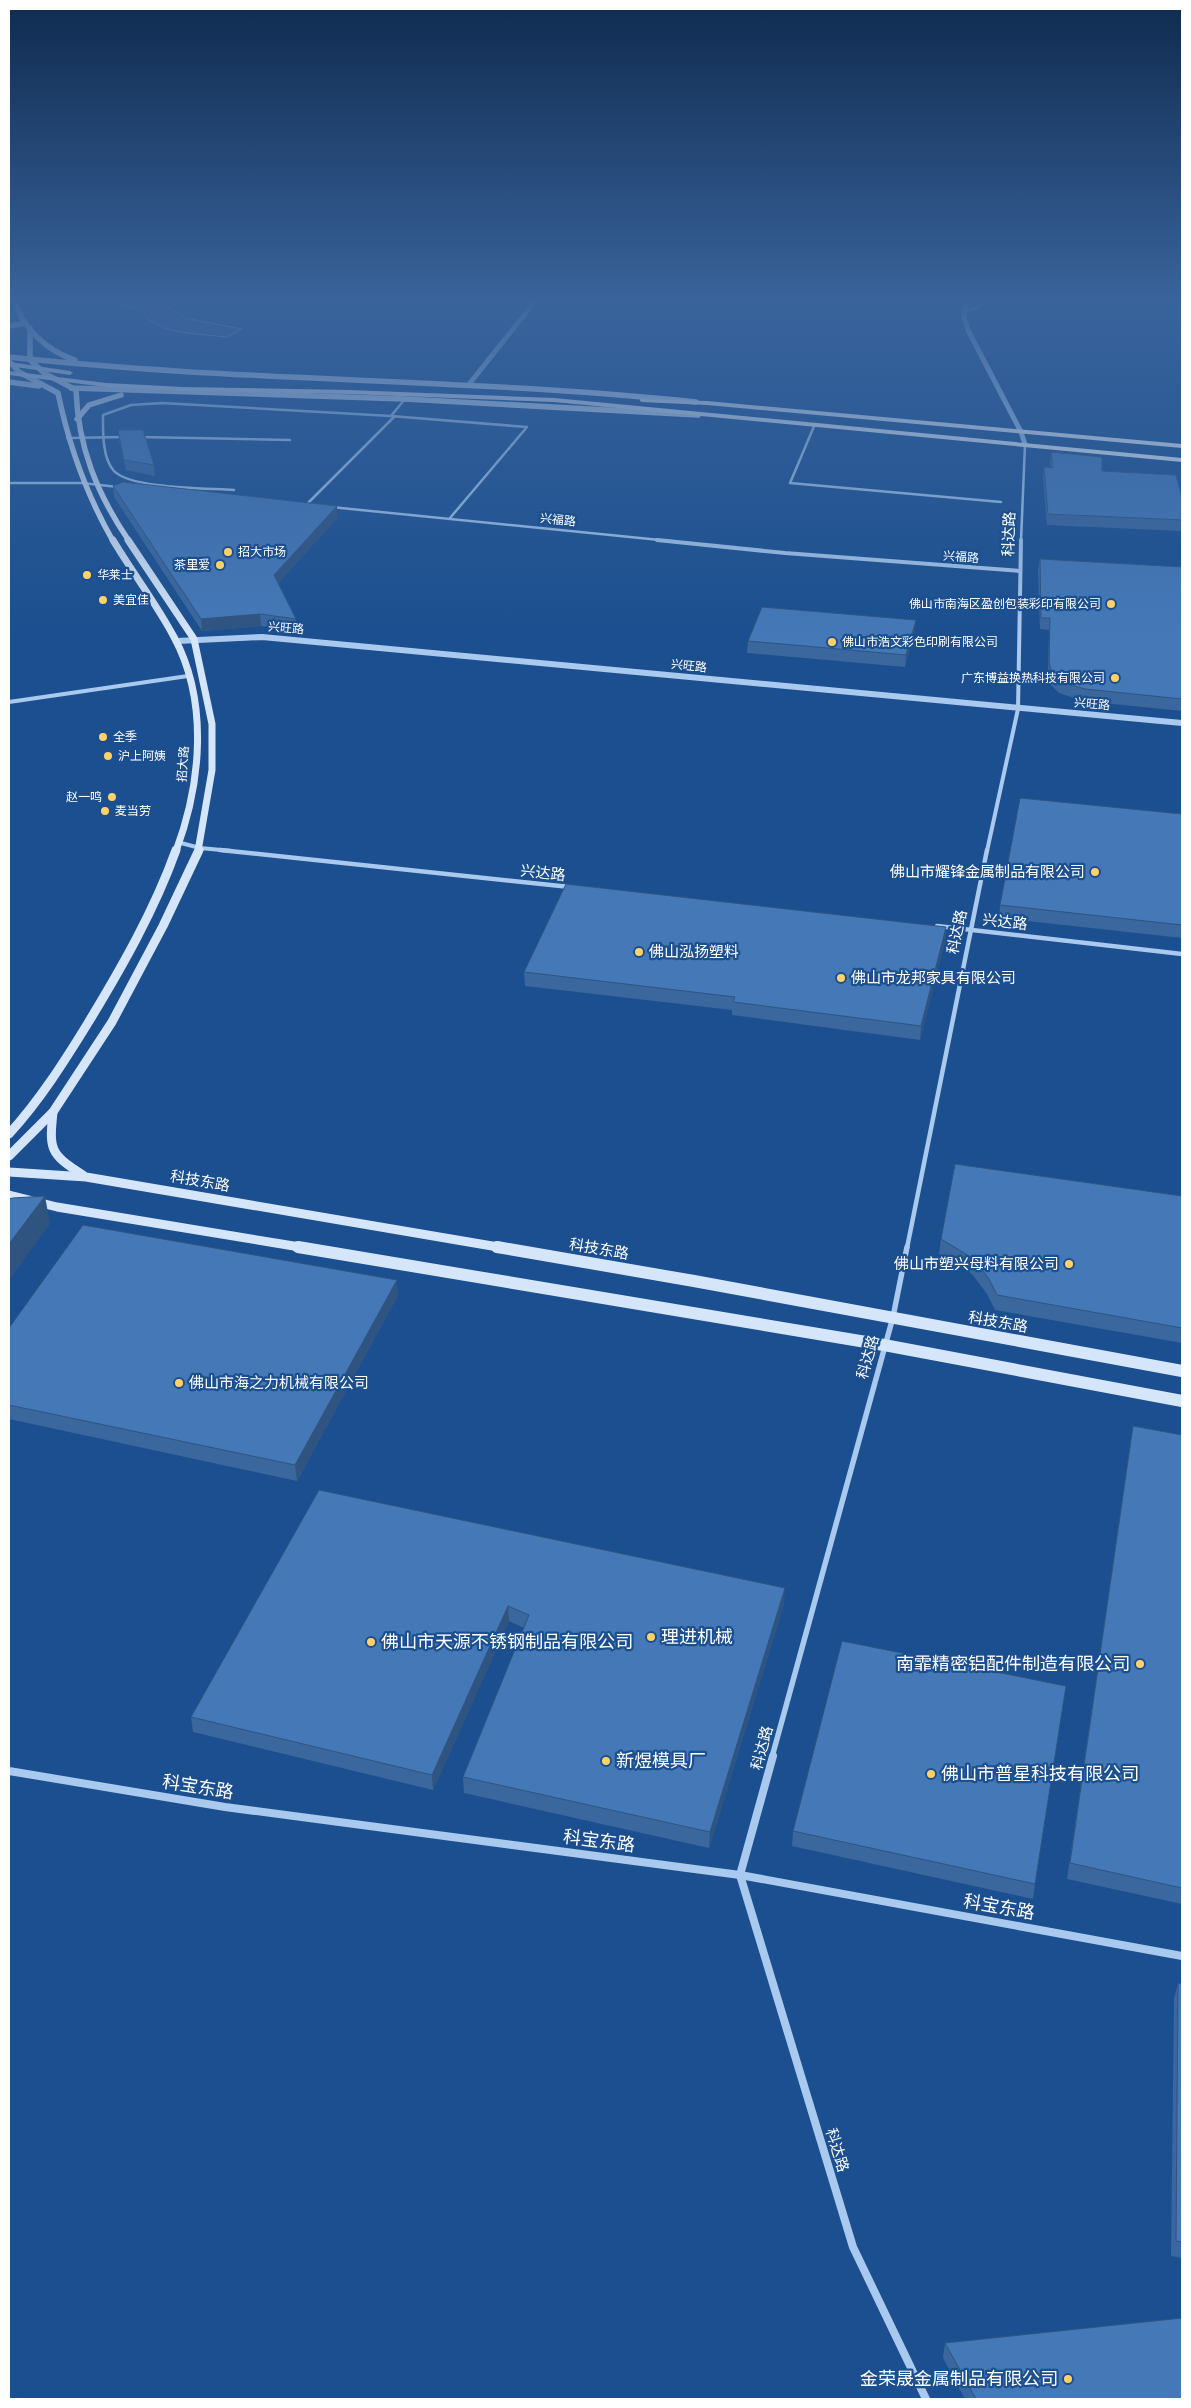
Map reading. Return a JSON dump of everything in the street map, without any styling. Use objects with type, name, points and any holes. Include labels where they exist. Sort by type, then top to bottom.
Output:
[{"type":"main road","name":"招大路","points":[[9,1134],[52,1082],[130,954],[181,843],[196,783],[198,721],[188,676],[177,642],[100,518],[82,483],[67,438],[62,411]]},
{"type":"main road","name":"招大路","points":[[9,1156],[54,1112],[112,1022],[163,926],[200,848],[212,770],[212,724],[194,639],[125,536],[95,484],[77,420],[77,411]]},
{"type":"main road","points":[[77,420],[81,411]]},
{"type":"main road","points":[[638,411],[744,417]]},
{"type":"main road","points":[[681,411],[1182,460]]},
{"type":"main road","points":[[798,411],[1075,438],[1182,446]]},
{"type":"main road","points":[[956,437],[966,436],[969,431],[958,426]]},
{"type":"main road","points":[[1075,438],[1080,441],[1182,451]]},
{"type":"main road","points":[[1159,458],[1182,465]]},
{"type":"main road","points":[[54,1112],[50,1143],[63,1162],[86,1177]]},
{"type":"main road","name":"科技东路","points":[[9,1172],[86,1177],[694,1281],[1182,1371]]},
{"type":"main road","points":[[9,1195],[57,1207],[884,1345],[1182,1401]]},
{"type":"main road","points":[[28,1212],[57,1207]]},
{"type":"street","points":[[109,411],[102,415],[103,437],[113,471],[124,479],[140,483],[234,490]]},
{"type":"street","points":[[340,411],[527,427],[450,518]]},
{"type":"street","points":[[390,416],[394,411]]},
{"type":"street","name":"科达路","points":[[926,2399],[852,2247],[740,1875],[893,1317],[970,930],[1018,709],[1020,571],[1025,444],[1022,432],[1011,411]]},
{"type":"street","points":[[308,504],[395,416]]},
{"type":"street","points":[[815,424],[790,483],[1001,502]]},
{"type":"street","points":[[67,438],[192,436],[290,440]]},
{"type":"street","points":[[9,483],[82,483],[124,487]]},
{"type":"street","points":[[153,490],[192,494]]},
{"type":"street","points":[[298,504],[317,505]]},
{"type":"street","name":"兴福路","points":[[326,506],[785,553],[1020,571]]},
{"type":"street","name":"兴旺路","points":[[177,642],[194,639],[262,636],[1018,709],[1182,723]]},
{"type":"street","points":[[9,702],[188,676]]},
{"type":"street","name":"兴达路","points":[[181,843],[200,848],[575,888]]},
{"type":"street","name":"兴达路","points":[[931,925],[1182,954]]},
{"type":"street","name":"科宝东路","points":[[9,1770],[225,1807],[740,1875],[1182,1956]]},
{"type":"building","points":[[118,430],[143,430],[154,465],[124,460]]},
{"type":"building","points":[[1051,452],[1102,457],[1102,471],[1176,475],[1182,498],[1182,520],[1048,514],[1044,467],[1053,468]]},
{"type":"building","name":"招大市场","points":[[123,482],[337,506],[274,575],[296,619],[260,614],[201,619],[113,486]]},
{"type":"building","points":[[1040,559],[1182,567],[1182,699],[1085,689],[1061,682],[1051,672],[1049,661],[1050,618],[1041,618]]},
{"type":"building","name":"佛山市浩文彩色印刷有限公司","points":[[762,607],[916,620],[906,655],[748,641]]},
{"type":"building","name":"佛山市耀锋金属制品有限公司","points":[[1020,798],[1182,814],[1182,925],[1000,905]]},
{"type":"building","points":[[566,884],[946,927],[921,1026],[733,1002],[735,997],[524,972]]},
{"type":"building","name":"佛山市塑兴母料有限公司","points":[[955,1164],[1182,1196],[1182,1328],[997,1295],[989,1279],[974,1259],[941,1239]]},
{"type":"building","points":[[45,1196],[9,1244],[9,1199]]},
{"type":"building","name":"佛山市海之力机械有限公司","points":[[83,1225],[397,1280],[295,1465],[9,1405],[9,1328]]},
{"type":"building","name":"南霏精密铝配件制造有限公司","points":[[1133,1426],[1182,1435],[1182,1888],[1070,1863]]},
{"type":"building","points":[[319,1490],[785,1588],[710,1832],[463,1777],[529,1615],[508,1606],[432,1775],[191,1717]]},
{"type":"building","name":"佛山市普星科技有限公司","points":[[842,1641],[1066,1686],[1035,1884],[793,1831]]},
{"type":"building","points":[[1178,1983],[1182,1984],[1182,2242],[1176,2241]]},
{"type":"building","name":"金荣晟金属制品有限公司","points":[[1182,2318],[1182,2399],[976,2399],[945,2343]]},
{"type":"place","name":"招大市场","points":[[228,552]]},
{"type":"place","name":"茶里爱","points":[[220,565]]},
{"type":"place","name":"华莱士","points":[[87,575]]},
{"type":"place","name":"美宜佳","points":[[103,600]]},
{"type":"place","name":"佛山市南海区盈创包装彩印有限公司","points":[[1111,604]]},
{"type":"place","name":"佛山市浩文彩色印刷有限公司","points":[[832,642]]},
{"type":"place","name":"广东博益换热科技有限公司","points":[[1115,678]]},
{"type":"place","name":"全季","points":[[103,737]]},
{"type":"place","name":"沪上阿姨","points":[[108,756]]},
{"type":"place","name":"赵一鸣","points":[[112,797]]},
{"type":"place","name":"麦当劳","points":[[105,811]]},
{"type":"place","name":"佛山市耀锋金属制品有限公司","points":[[1095,872]]},
{"type":"place","name":"佛山泓扬塑料","points":[[639,952]]},
{"type":"place","name":"佛山市龙邦家具有限公司","points":[[841,978]]},
{"type":"place","name":"佛山市塑兴母料有限公司","points":[[1069,1264]]},
{"type":"place","name":"佛山市海之力机械有限公司","points":[[179,1383]]},
{"type":"place","name":"理进机械","points":[[651,1637]]},
{"type":"place","name":"佛山市天源不锈钢制品有限公司","points":[[371,1642]]},
{"type":"place","name":"南霏精密铝配件制造有限公司","points":[[1140,1664]]},
{"type":"place","name":"新煜模具厂","points":[[606,1761]]},
{"type":"place","name":"佛山市普星科技有限公司","points":[[931,1774]]},
{"type":"place","name":"金荣晟金属制品有限公司","points":[[1068,2379]]}]
